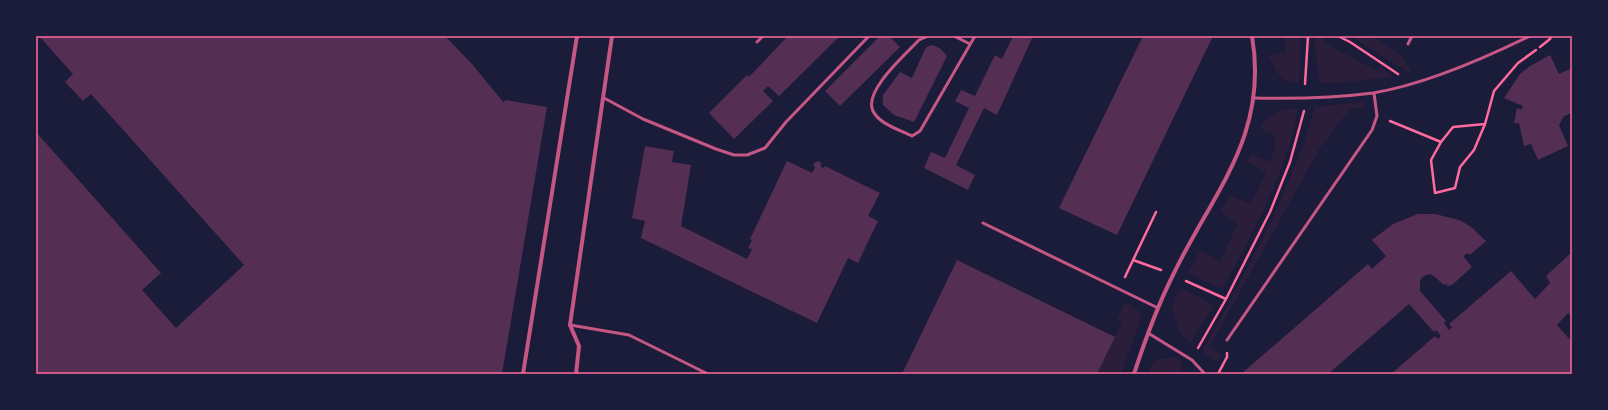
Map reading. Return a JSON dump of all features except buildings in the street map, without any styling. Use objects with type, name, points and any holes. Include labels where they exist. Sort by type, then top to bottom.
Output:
[{"type":"street","points":[[523,374],[577,36]]},
{"type":"street","points":[[576,374],[579,346],[570,325],[612,36]]},
{"type":"street","points":[[1134,374],[1148,333],[1173,274],[1224,181],[1245,136],[1254,98],[1255,56],[1252,36]]},
{"type":"lane","points":[[756,42],[764,36]]},
{"type":"lane","points":[[604,98],[643,119],[716,149],[734,155],[747,155],[765,148],[786,122],[869,36]]},
{"type":"lane","points":[[928,36],[920,40],[876,87],[871,101],[873,112],[883,121],[912,136],[920,131],[975,36]]},
{"type":"lane","points":[[954,36],[970,44]]},
{"type":"lane","points":[[1408,44],[1412,36]]},
{"type":"lane","points":[[1254,98],[1306,98],[1374,92],[1448,72],[1530,36]]},
{"type":"lane","points":[[1227,340],[1372,130],[1377,116],[1374,92]]},
{"type":"lane","points":[[983,223],[1158,308]]},
{"type":"lane","points":[[570,325],[629,335],[708,374]]},
{"type":"lane","points":[[1148,333],[1192,360],[1205,374]]},
{"type":"path","points":[[1192,360],[1226,299],[1276,198],[1290,162],[1304,115],[1308,36]]},
{"type":"path","points":[[1338,36],[1395,71],[1407,84]]},
{"type":"path","points":[[1485,124],[1453,127],[1441,142],[1431,160],[1435,193],[1455,188],[1460,167],[1474,150],[1485,124],[1494,91],[1518,63],[1550,39],[1551,36]]},
{"type":"path","points":[[1377,116],[1441,142]]},
{"type":"path","points":[[1120,289],[1156,212]]},
{"type":"path","points":[[1133,260],[1173,274],[1226,299]]},
{"type":"path","points":[[1218,374],[1227,357],[1227,340]]},
{"type":"shaded area","points":[[1284,36],[1301,36],[1299,83],[1293,83],[1283,79],[1276,71],[1268,55],[1286,52]]},
{"type":"shaded area","points":[[1314,36],[1326,36],[1323,42],[1377,71],[1380,65],[1393,77],[1339,83],[1319,83]]},
{"type":"shaded area","points":[[1350,36],[1373,36],[1402,57],[1413,75]]},
{"type":"shaded area","points":[[1363,102],[1366,107],[1350,109],[1320,148],[1210,346],[1223,356],[1218,363],[1202,351],[1250,263],[1280,202],[1305,139],[1315,107]]},
{"type":"shaded area","points":[[1298,108],[1293,132],[1278,178],[1268,201],[1223,289],[1187,273],[1200,251],[1220,261],[1238,223],[1220,211],[1230,195],[1250,204],[1266,173],[1247,162],[1251,154],[1270,162],[1276,145],[1273,133],[1260,129],[1263,123],[1275,113]]},
{"type":"shaded area","points":[[1183,288],[1214,306],[1191,342],[1179,332],[1172,308],[1175,295]]},
{"type":"shaded area","points":[[1125,302],[1138,310],[1141,319],[1121,374],[1097,374],[1122,321],[1117,319]]},
{"type":"shaded area","points":[[1175,357],[1183,363],[1179,374],[1148,374],[1152,364],[1158,360]]}]
